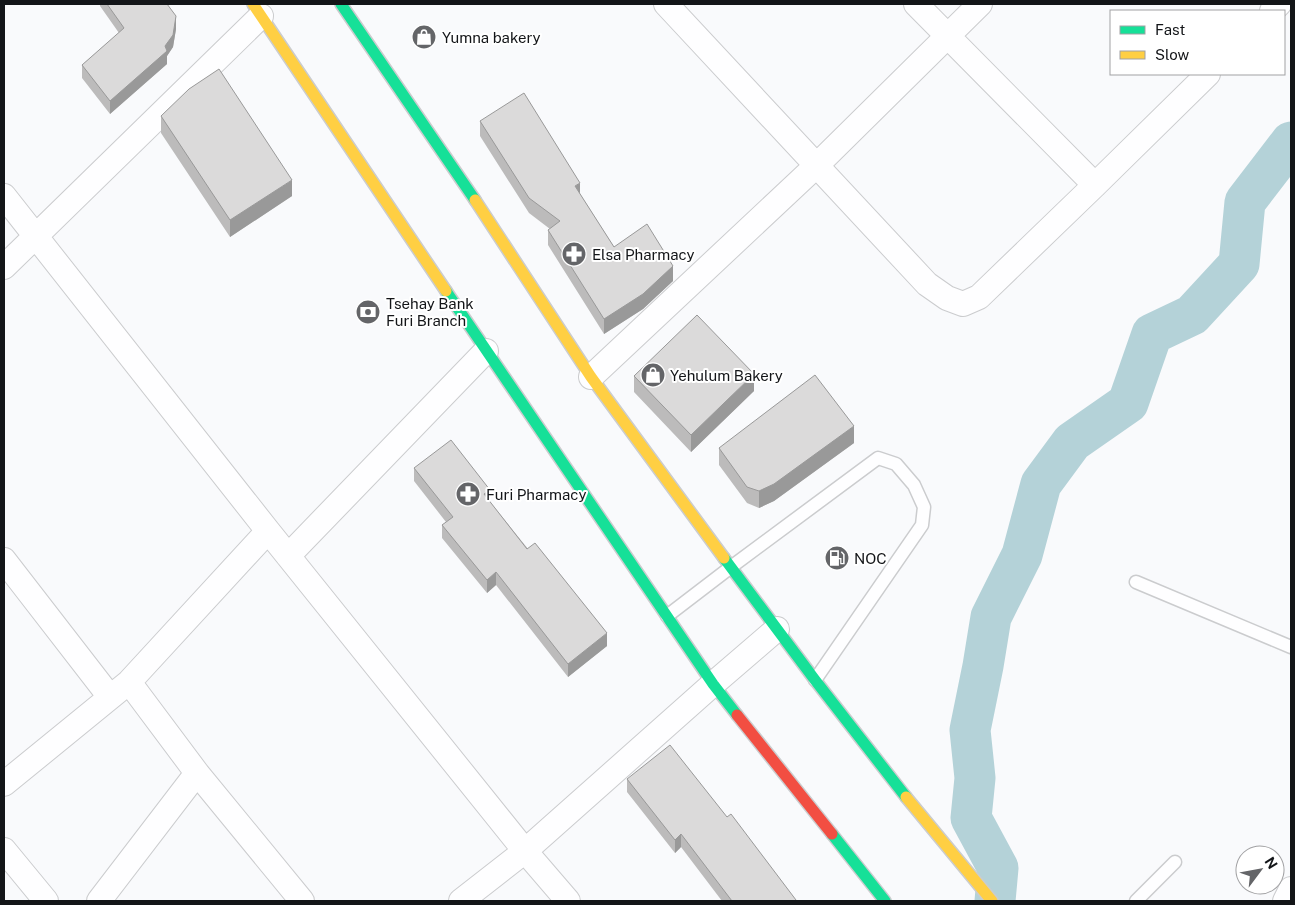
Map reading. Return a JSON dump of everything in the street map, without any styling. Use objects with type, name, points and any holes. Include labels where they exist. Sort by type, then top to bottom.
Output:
[{"type":"main road","points":[[342,4],[464,184],[591,377],[814,680],[895,783],[992,901]]},
{"type":"main road","points":[[257,10],[713,684],[885,901]]},
{"type":"street","points":[[666,4],[927,284],[946,298],[963,304],[979,297],[1207,75]]},
{"type":"street","points":[[916,4],[1095,185]]},
{"type":"street","points":[[591,377],[816,166],[980,4]]},
{"type":"street","points":[[4,268],[257,10]]},
{"type":"street","points":[[4,196],[268,531],[568,901]]},
{"type":"street","points":[[288,556],[486,351]]},
{"type":"street","points":[[4,784],[128,682],[268,531]]},
{"type":"street","points":[[4,560],[110,697]]},
{"type":"street","points":[[461,901],[525,850],[777,629]]},
{"type":"street","points":[[128,682],[197,773],[302,901]]},
{"type":"street","points":[[99,901],[197,773]]},
{"type":"street","points":[[4,850],[46,901]]},
{"type":"street","points":[[1285,901],[1291,889]]},
{"type":"lane","points":[[667,616],[878,458],[896,464],[914,485],[924,507],[922,525],[814,680]]},
{"type":"lane","points":[[1136,582],[1291,647]]},
{"type":"lane","points":[[1136,901],[1175,862]]},
{"type":"building","points":[[107,4],[167,4],[176,16],[173,35],[165,46],[167,51],[110,101],[82,65],[124,28]]},
{"type":"building","points":[[219,69],[292,180],[230,220],[161,116],[189,89]]},
{"type":"building","points":[[524,93],[580,183],[575,186],[614,247],[647,224],[673,266],[643,294],[604,319],[548,230],[560,221],[529,198],[480,121]]},
{"type":"building","points":[[697,315],[754,374],[691,435],[634,376]]},
{"type":"building","points":[[815,375],[854,426],[774,484],[759,491],[747,487],[719,448]]},
{"type":"building","points":[[451,440],[490,490],[484,494],[527,549],[535,543],[607,633],[568,664],[496,572],[487,580],[442,525],[453,517],[414,468]]},
{"type":"building","points":[[670,745],[727,817],[731,814],[796,900],[732,901],[681,834],[675,840],[627,779]]},
{"type":"waterway","points":[[995,901],[998,868],[971,818],[975,778],[970,730],[991,617],[1022,555],[1041,484],[1072,442],[1128,403],[1152,334],[1192,315],[1239,264],[1245,202],[1291,142]]},
{"type":"traffic: fast","points":[[341,4],[475,200]]},
{"type":"traffic: fast","points":[[446,291],[713,684],[737,715]]},
{"type":"traffic: fast","points":[[724,558],[815,680],[906,797]]},
{"type":"traffic: fast","points":[[832,834],[885,901]]},
{"type":"traffic: slow","points":[[253,4],[446,291]]},
{"type":"traffic: slow","points":[[475,200],[591,377],[724,558]]},
{"type":"traffic: slow","points":[[906,797],[992,901]]},
{"type":"traffic: jam","points":[[737,715],[832,834]]},
{"type":"place","name":"Yumna bakery","points":[[424,37]]},
{"type":"place","name":"Elsa Pharmacy","points":[[574,254]]},
{"type":"place","name":"Tsehay Bank Furi Branch","points":[[368,312]]},
{"type":"place","name":"Yehulum Bakery","points":[[653,375]]},
{"type":"place","name":"Furi Pharmacy","points":[[468,494]]},
{"type":"place","name":"NOC","points":[[837,558]]}]
